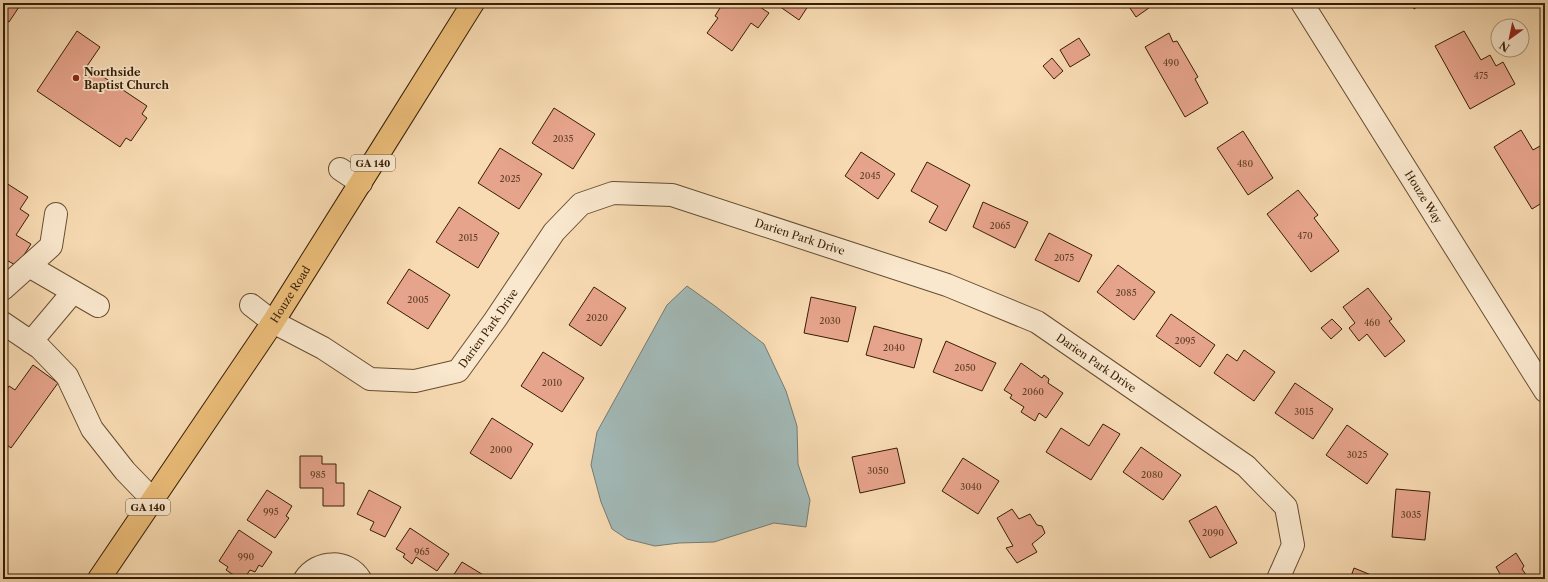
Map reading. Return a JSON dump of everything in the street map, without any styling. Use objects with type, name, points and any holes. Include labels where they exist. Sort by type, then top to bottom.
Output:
[{"type":"main road","name":"Houze Road","points":[[99,579],[272,322],[361,183],[472,3]]},
{"type":"street","name":"Houze Way","points":[[1302,3],[1545,391]]},
{"type":"street","points":[[340,169],[361,183]]},
{"type":"street","name":"Darien Park Drive","points":[[251,305],[272,322],[323,348],[370,379],[416,381],[458,371],[495,320],[554,232],[581,204],[613,193],[672,195],[947,285],[1037,322],[1246,466],[1286,507],[1293,545],[1278,579]]},
{"type":"street","points":[[3,289],[51,246],[56,214]]},
{"type":"street","points":[[29,266],[98,306]]},
{"type":"street","points":[[31,342],[73,292]]},
{"type":"street","points":[[3,323],[40,348],[67,376],[92,429],[125,471],[153,500]]},
{"type":"street","points":[[305,579],[308,574],[317,568],[328,564],[339,564],[349,568],[360,579]]},
{"type":"water","points":[[687,286],[764,344],[786,391],[797,426],[798,464],[810,500],[806,527],[774,523],[714,542],[679,543],[655,546],[627,539],[612,529],[601,502],[591,465],[597,432],[667,305]]},
{"type":"building","points":[[3,3],[21,4],[9,22],[5,20],[3,24]]},
{"type":"building","points":[[723,3],[763,3],[760,7],[769,13],[758,28],[751,23],[732,51],[707,33],[718,18],[715,16]]},
{"type":"building","points":[[781,3],[810,3],[799,20],[779,6]]},
{"type":"building","points":[[1120,3],[1156,3],[1136,17],[1128,5],[1123,8]]},
{"type":"building","points":[[1411,3],[1423,3],[1414,9]]},
{"type":"building","name":"Northside Baptist Church","points":[[77,31],[100,47],[87,66],[147,106],[142,114],[147,118],[131,141],[126,138],[120,147],[37,91]]},
{"type":"building","points":[[1464,31],[1481,60],[1490,55],[1490,58],[1492,58],[1496,66],[1503,62],[1515,84],[1470,109],[1435,46]]},
{"type":"building","points":[[1169,33],[1173,42],[1177,41],[1198,77],[1195,79],[1208,103],[1185,117],[1145,47]]},
{"type":"building","points":[[1079,38],[1090,55],[1070,67],[1060,50]]},
{"type":"building","points":[[1052,58],[1063,71],[1054,79],[1043,66]]},
{"type":"building","points":[[554,108],[595,134],[573,169],[532,143]]},
{"type":"building","points":[[1521,130],[1533,150],[1540,146],[1541,148],[1545,146],[1545,201],[1532,209],[1494,147]]},
{"type":"building","points":[[1243,131],[1273,178],[1248,195],[1217,148]]},
{"type":"building","points":[[500,148],[542,174],[519,209],[478,183]]},
{"type":"building","points":[[861,152],[895,174],[878,199],[845,176]]},
{"type":"building","points":[[927,162],[970,185],[946,231],[929,222],[938,206],[911,191]]},
{"type":"building","points":[[3,181],[28,197],[20,209],[29,215],[16,235],[31,244],[17,266],[3,258]]},
{"type":"building","points":[[1298,190],[1318,215],[1314,218],[1339,251],[1311,272],[1267,214]]},
{"type":"building","points":[[983,202],[1028,222],[1015,248],[973,227]]},
{"type":"building","points":[[459,207],[499,233],[478,268],[436,242]]},
{"type":"building","points":[[1049,233],[1092,255],[1079,282],[1035,260]]},
{"type":"building","points":[[1118,265],[1155,292],[1134,320],[1097,292]]},
{"type":"building","points":[[409,269],[450,295],[428,329],[387,303]]},
{"type":"building","points":[[594,287],[626,308],[601,346],[569,325]]},
{"type":"building","points":[[1368,288],[1392,319],[1389,321],[1405,341],[1385,357],[1367,334],[1359,341],[1349,328],[1355,323],[1343,307]]},
{"type":"building","points":[[811,297],[856,307],[848,342],[804,333]]},
{"type":"building","points":[[1171,314],[1215,345],[1200,367],[1156,336]]},
{"type":"building","points":[[1332,319],[1342,329],[1331,339],[1321,328]]},
{"type":"building","points":[[874,326],[922,339],[914,368],[866,355]]},
{"type":"building","points":[[946,341],[996,363],[982,391],[933,372]]},
{"type":"building","points":[[1244,350],[1275,372],[1254,401],[1214,373],[1227,354],[1237,361]]},
{"type":"building","points":[[543,352],[584,378],[562,412],[521,386]]},
{"type":"building","points":[[1021,363],[1042,378],[1044,375],[1049,379],[1048,383],[1063,393],[1046,418],[1039,413],[1035,421],[1021,412],[1024,407],[1010,398],[1012,395],[1004,390]]},
{"type":"building","points":[[33,365],[58,383],[11,448],[3,442],[3,395],[9,386],[15,390]]},
{"type":"building","points":[[1295,383],[1333,409],[1313,439],[1275,413]]},
{"type":"building","points":[[492,418],[533,444],[511,479],[470,453]]},
{"type":"building","points":[[1103,424],[1120,434],[1091,480],[1046,452],[1061,428],[1089,446]]},
{"type":"building","points":[[1347,425],[1388,454],[1367,484],[1326,455]]},
{"type":"building","points":[[1141,447],[1181,475],[1163,500],[1123,472]]},
{"type":"building","points":[[897,448],[905,483],[860,493],[852,457]]},
{"type":"building","points":[[300,456],[322,456],[322,464],[336,464],[336,483],[344,483],[344,506],[323,506],[323,488],[300,488]]},
{"type":"building","points":[[963,458],[999,481],[978,514],[942,491]]},
{"type":"building","points":[[1396,489],[1430,492],[1425,540],[1392,537]]},
{"type":"building","points":[[267,490],[292,506],[286,516],[289,518],[275,538],[247,520]]},
{"type":"building","points":[[369,490],[401,507],[385,537],[370,530],[374,522],[357,514]]},
{"type":"building","points":[[1216,506],[1237,543],[1210,558],[1189,521]]},
{"type":"building","points":[[1012,509],[1019,519],[1030,514],[1037,525],[1042,526],[1045,533],[1032,544],[1037,552],[1017,563],[1006,548],[1013,546],[997,518]]},
{"type":"building","points":[[410,528],[449,554],[437,571],[416,557],[412,564],[403,557],[405,554],[396,549]]},
{"type":"building","points":[[239,530],[272,552],[262,567],[259,565],[255,572],[250,570],[244,579],[240,579],[226,570],[228,567],[219,561]]},
{"type":"building","points":[[1516,553],[1524,566],[1522,569],[1529,579],[1503,579],[1496,567]]},
{"type":"building","points":[[462,562],[490,579],[451,579]]},
{"type":"building","points":[[1354,568],[1381,579],[1350,579]]},
{"type":"place","name":"Northside Baptist Church","points":[[76,78]]}]
